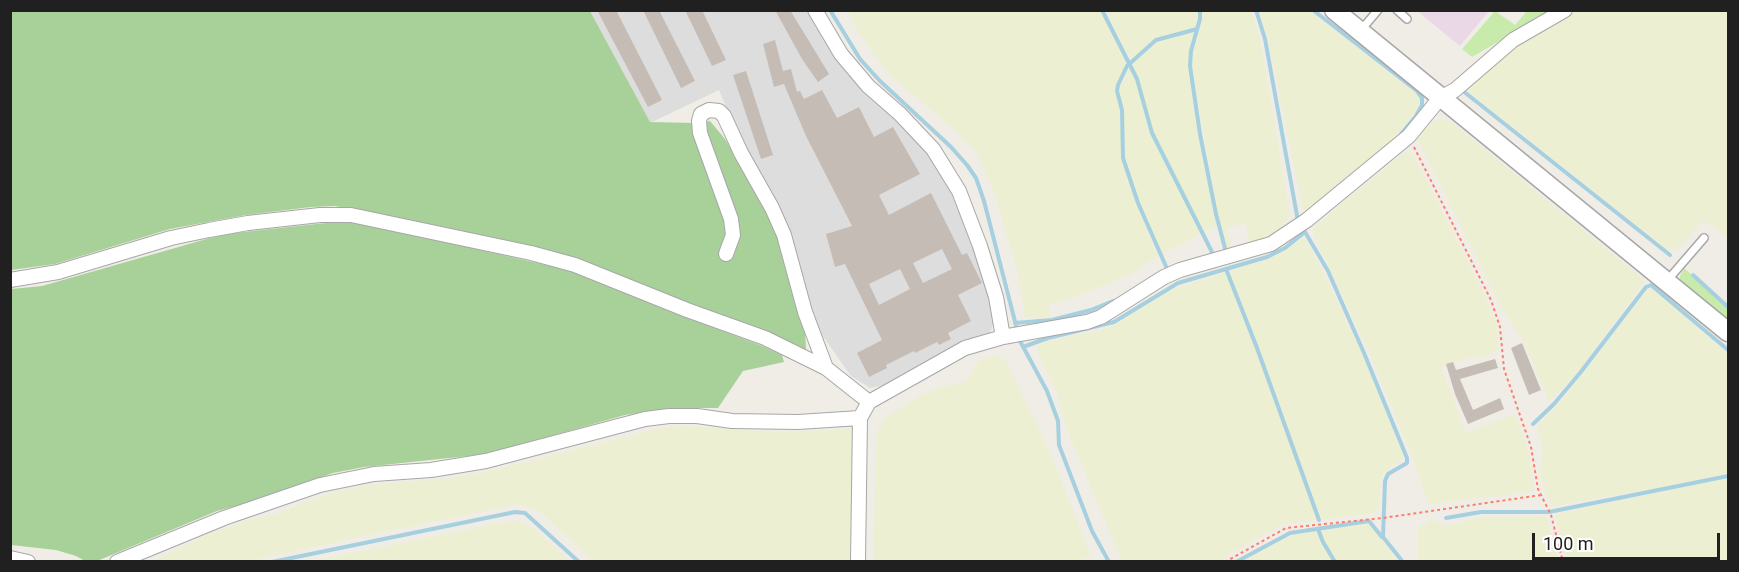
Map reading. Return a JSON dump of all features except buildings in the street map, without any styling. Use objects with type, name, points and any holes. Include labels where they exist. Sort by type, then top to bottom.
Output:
[{"type":"street","points":[[816,10],[841,54],[868,86],[900,114],[933,149],[959,191],[996,297],[1012,335]]},
{"type":"street","points":[[1334,10],[1728,332]]},
{"type":"street","points":[[858,561],[860,418],[869,402],[965,348],[1012,335],[1087,322],[1101,317],[1164,277],[1180,270],[1271,244],[1307,220],[1409,136],[1440,98],[1455,90],[1513,40],[1565,10]]},
{"type":"street","points":[[726,254],[733,235],[731,219],[700,133],[701,114],[709,110],[719,111],[724,116],[741,153],[772,208],[784,235],[805,312],[826,368]]},
{"type":"street","points":[[10,280],[57,272],[171,238],[208,230],[248,223],[340,213],[531,253],[575,265],[687,310],[765,338],[826,368],[869,402]]},
{"type":"street","points":[[117,561],[224,518],[320,485],[374,474],[431,470],[486,461],[645,419],[697,416],[732,421],[798,422],[860,418]]},
{"type":"street","points":[[10,558],[28,561]]},
{"type":"lane","points":[[1360,32],[1378,10]]},
{"type":"lane","points":[[1397,10],[1407,20]]},
{"type":"lane","points":[[1666,282],[1704,238]]},
{"type":"path","points":[[1409,136],[1491,300],[1500,327],[1504,369],[1531,447],[1541,495],[1551,515],[1563,561]]},
{"type":"path","points":[[1225,561],[1286,528],[1541,495]]},
{"type":"shaded area","points":[[590,11],[812,11],[921,143],[957,198],[983,268],[994,322],[990,333],[886,385],[870,388],[851,376],[820,332],[719,90],[650,123]]},
{"type":"shaded area","points":[[1417,11],[1489,11],[1460,46]]},
{"type":"green space","points":[[11,11],[590,11],[650,122],[695,123],[717,191],[732,250],[704,122],[710,121],[725,139],[768,210],[782,245],[805,330],[806,350],[764,330],[684,302],[570,257],[445,227],[335,206],[246,215],[170,229],[55,264],[11,270]]},
{"type":"green space","points":[[849,11],[1100,11],[1128,63],[1116,86],[1121,110],[1122,159],[1136,204],[1158,256],[1131,274],[1048,305],[1052,318],[1025,318],[1018,273],[994,191],[976,152],[955,130],[887,72],[854,26]]},
{"type":"green space","points":[[1106,11],[1198,11],[1198,19],[1195,28],[1154,38],[1132,59]]},
{"type":"green space","points":[[1202,11],[1251,11],[1260,39],[1290,216],[1280,229],[1245,246],[1244,244],[1249,242],[1246,223],[1227,228],[1231,247],[1240,245],[1241,247],[1227,251],[1217,213],[1192,66]]},
{"type":"green space","points":[[1259,11],[1310,11],[1419,98],[1419,105],[1413,115],[1390,142],[1306,211],[1303,210],[1268,39]]},
{"type":"green space","points":[[1495,11],[1515,25],[1527,11],[1551,11],[1472,57],[1462,49]]},
{"type":"green space","points":[[1577,11],[1728,11],[1728,238],[1704,220],[1677,250],[1666,249],[1465,89],[1515,45]]},
{"type":"green space","points":[[1195,30],[1189,66],[1199,134],[1217,226],[1204,232],[1153,132],[1132,64],[1160,39]]},
{"type":"green space","points":[[1130,66],[1136,79],[1151,133],[1201,234],[1162,254],[1124,158],[1124,109],[1118,91]]},
{"type":"green space","points":[[1438,119],[1450,121],[1645,281],[1578,372],[1549,402],[1523,340],[1505,314],[1419,142],[1420,133]]},
{"type":"green space","points":[[1408,150],[1415,158],[1488,302],[1497,327],[1498,350],[1480,358],[1474,357],[1441,367],[1465,431],[1468,432],[1515,414],[1528,448],[1534,487],[1532,492],[1429,504],[1412,456],[1369,352],[1313,233],[1315,227],[1343,202]]},
{"type":"green space","points":[[344,221],[398,231],[585,274],[661,308],[760,345],[782,355],[784,362],[743,371],[718,408],[670,408],[625,415],[487,454],[364,467],[333,473],[217,511],[97,561],[85,561],[56,550],[11,545],[11,289],[42,286],[224,234]]},
{"type":"green space","points":[[1305,238],[1362,354],[1403,455],[1401,460],[1385,472],[1381,479],[1379,509],[1375,513],[1284,524],[1217,561],[1122,561],[1070,437],[1057,394],[1038,352],[1038,346],[1043,342],[1102,330],[1117,324],[1170,290],[1272,257]]},
{"type":"green space","points":[[1684,268],[1728,308],[1728,322],[1680,282]]},
{"type":"green space","points":[[1651,288],[1728,354],[1728,473],[1553,506],[1544,491],[1540,471],[1543,450],[1537,425],[1558,405],[1647,290]]},
{"type":"green space","points":[[997,355],[1006,361],[1052,457],[1091,557],[1066,562],[873,561],[877,431],[884,419],[921,395],[944,386],[966,382],[979,361]]},
{"type":"green space","points":[[682,426],[776,432],[854,429],[856,435],[851,561],[592,561],[543,514],[518,504],[247,561],[151,562],[202,537],[248,520],[273,515],[334,492],[368,485],[451,478],[485,472],[662,428]]},
{"type":"green space","points":[[1728,478],[1728,561],[1567,561],[1555,514]]},
{"type":"green space","points":[[1546,516],[1558,561],[1418,561],[1418,528],[1432,519],[1444,526],[1482,517]]},
{"type":"green space","points":[[519,521],[529,525],[570,561],[313,561],[503,522]]},
{"type":"green space","points":[[1370,524],[1399,561],[1242,561],[1285,537],[1311,531]]},
{"type":"waterway","points":[[830,10],[860,59],[880,81],[951,147],[976,178],[1020,341],[1047,391],[1058,421],[1059,445],[1092,531],[1109,562]]},
{"type":"waterway","points":[[1102,10],[1137,79],[1152,133],[1214,256]]},
{"type":"waterway","points":[[1200,10],[1190,66],[1200,134],[1226,252]]},
{"type":"waterway","points":[[1256,10],[1265,39],[1298,221]]},
{"type":"waterway","points":[[1313,10],[1417,91],[1422,98],[1422,105],[1416,116],[1401,134]]},
{"type":"waterway","points":[[1168,271],[1138,203],[1123,158],[1122,110],[1117,91],[1127,66],[1156,40],[1197,29]]},
{"type":"waterway","points":[[1463,91],[1670,255]]},
{"type":"waterway","points":[[1023,347],[1048,338],[1114,322],[1178,283],[1267,257],[1285,248],[1305,232],[1328,271],[1407,458],[1407,463],[1388,474],[1385,481],[1383,537],[1403,562]]},
{"type":"waterway","points":[[1226,269],[1319,520]]},
{"type":"waterway","points":[[1693,275],[1728,307]]},
{"type":"waterway","points":[[1533,424],[1554,404],[1646,287],[1651,285],[1728,350]]},
{"type":"waterway","points":[[1015,323],[1052,320],[1091,310],[1113,301]]},
{"type":"waterway","points":[[1446,518],[1481,512],[1549,512],[1728,476]]},
{"type":"waterway","points":[[272,562],[515,512],[525,513],[579,562]]},
{"type":"waterway","points":[[1236,562],[1290,533],[1369,521],[1382,537]]},
{"type":"waterway","points":[[1318,529],[1335,562]]}]
